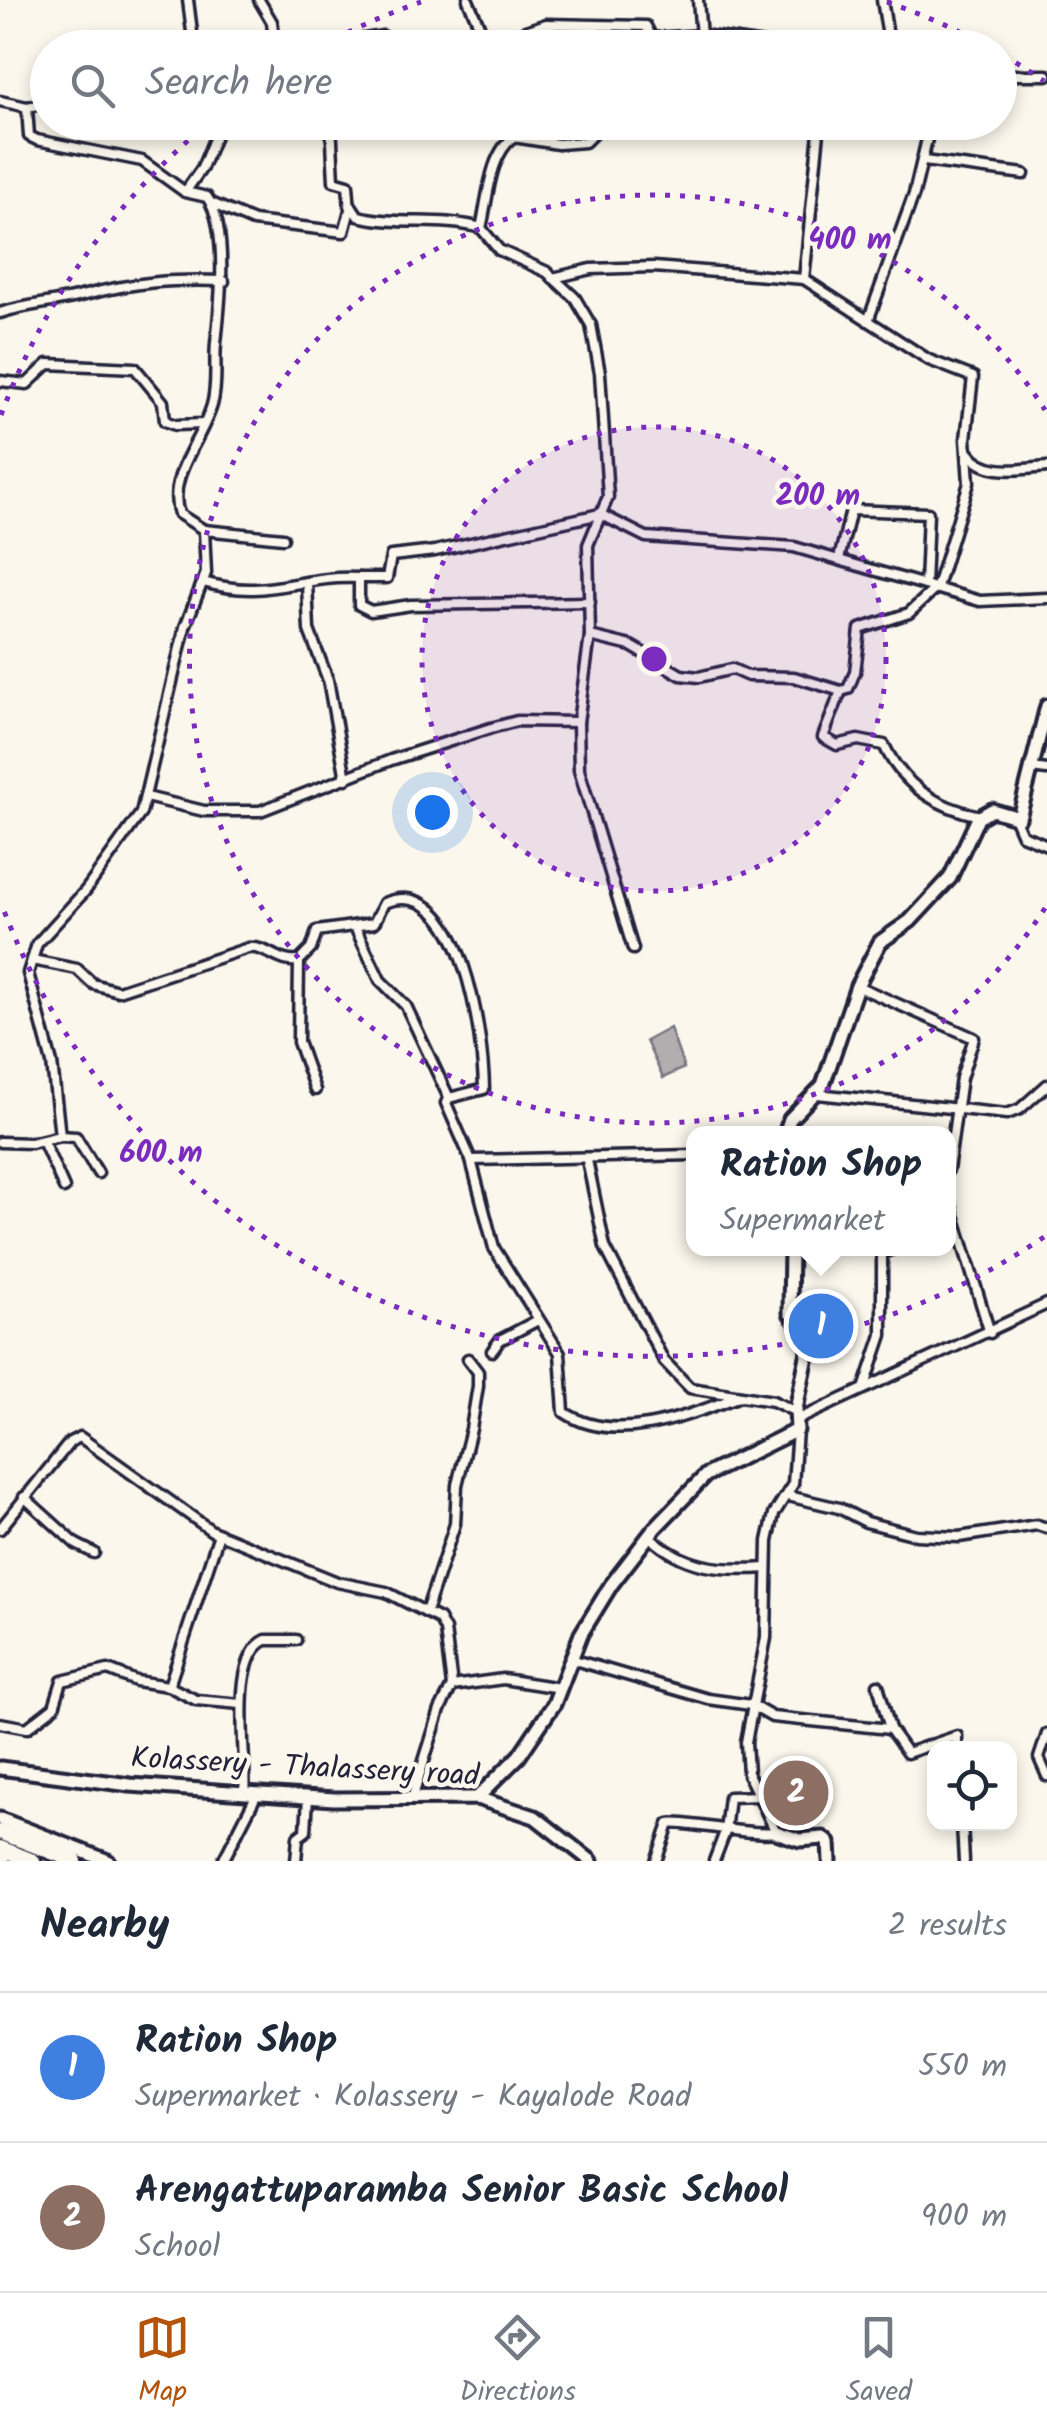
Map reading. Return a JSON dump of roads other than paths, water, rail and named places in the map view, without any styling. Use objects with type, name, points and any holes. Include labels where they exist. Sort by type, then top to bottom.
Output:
[{"type":"highway","points":[[0,1832],[75,1861]]},
{"type":"highway","points":[[0,1848],[33,1861]]},
{"type":"main road","points":[[789,1126],[796,1110],[817,1094],[856,986],[880,942],[910,921],[950,878],[980,816],[992,810],[1015,820],[1047,706]]},
{"type":"main road","points":[[478,1798],[519,1756],[560,1688],[610,1585],[649,1536],[706,1475],[797,1420],[810,1342],[790,1313],[791,1256]]},
{"type":"main road","name":"Kolassery - Thalassery road","points":[[0,1768],[251,1794],[412,1800],[478,1798],[535,1817],[591,1861]]},
{"type":"main road","points":[[0,1818],[108,1861]]},
{"type":"main road","points":[[776,1832],[786,1838],[823,1838],[829,1843],[830,1861]]},
{"type":"street","points":[[188,0],[192,30]]},
{"type":"street","points":[[259,0],[273,30]]},
{"type":"street","points":[[468,0],[481,30]]},
{"type":"street","points":[[698,0],[701,30]]},
{"type":"street","points":[[882,0],[887,30]]},
{"type":"street","points":[[530,30],[546,24],[646,26],[648,30]]},
{"type":"street","points":[[1017,75],[1047,75]]},
{"type":"street","points":[[0,101],[30,106]]},
{"type":"street","points":[[27,107],[30,136]]},
{"type":"street","points":[[37,140],[142,160],[186,192],[207,197],[211,203],[224,280],[216,344],[217,380],[204,424],[175,492],[180,514],[204,530],[283,538]]},
{"type":"street","points":[[186,192],[202,168],[213,140]]},
{"type":"street","points":[[211,203],[253,221],[344,232],[350,204],[348,185],[334,181],[332,140]]},
{"type":"street","points":[[482,228],[498,156],[509,140]]},
{"type":"street","points":[[533,140],[558,144],[587,140]]},
{"type":"street","points":[[804,279],[818,140]]},
{"type":"street","points":[[868,321],[924,162],[928,140]]},
{"type":"street","points":[[924,162],[1024,174]]},
{"type":"street","points":[[350,204],[358,216],[375,220],[450,222],[482,228],[499,250],[553,278],[575,298],[590,325],[600,373],[608,498],[588,546],[590,636],[578,722],[579,770],[633,950]]},
{"type":"street","points":[[553,278],[591,268],[654,267],[804,279],[929,360],[972,377],[968,483],[937,587],[909,613],[860,629],[855,672],[848,689],[841,691],[794,677],[748,676],[732,670],[681,675],[631,646],[590,636]]},
{"type":"street","points":[[0,312],[85,296],[111,285],[168,279],[224,280]]},
{"type":"street","points":[[0,381],[35,381],[48,364],[134,368],[163,402],[165,420],[175,425],[204,424]]},
{"type":"street","points":[[968,452],[975,462],[998,470],[1047,468]]},
{"type":"street","points":[[839,559],[851,510],[928,514],[925,585]]},
{"type":"street","points":[[204,582],[250,592],[332,577],[387,578],[391,556],[435,552],[600,514],[646,536],[794,546],[980,601],[1047,598]]},
{"type":"street","points":[[60,1136],[52,1063],[29,988],[32,960],[49,927],[86,890],[120,844],[146,797],[185,626],[204,582],[208,541],[204,530]]},
{"type":"street","points":[[359,578],[359,605],[371,611],[411,605],[590,602]]},
{"type":"street","points":[[307,582],[309,630],[328,680],[346,779]]},
{"type":"street","points":[[841,691],[823,737],[837,745],[858,740],[884,745],[894,768],[919,793],[980,816]]},
{"type":"street","points":[[146,797],[204,810],[260,811],[516,721],[578,722]]},
{"type":"street","points":[[1030,768],[1047,770]]},
{"type":"street","points":[[1015,820],[1022,835],[1047,844]]},
{"type":"street","points":[[32,960],[77,970],[93,984],[118,991],[248,948],[262,948],[284,962],[298,961],[311,949],[317,930],[374,923],[384,904],[412,898],[428,906],[452,932],[476,1006],[485,1084],[476,1094],[449,1098]]},
{"type":"street","points":[[356,927],[380,980],[406,1006],[449,1098],[446,1108],[471,1160],[494,1248],[560,1354],[564,1412],[576,1420],[599,1425],[655,1424],[740,1396]]},
{"type":"street","points":[[298,961],[298,1042],[315,1090]]},
{"type":"street","points":[[856,986],[974,1038],[961,1078],[956,1126]]},
{"type":"street","points":[[817,1094],[958,1112],[1020,1110],[1047,1085]]},
{"type":"street","points":[[0,1142],[76,1137],[98,1173]]},
{"type":"street","points":[[44,1141],[64,1188]]},
{"type":"street","points":[[471,1160],[686,1155]]},
{"type":"street","points":[[588,1160],[605,1246],[664,1361],[690,1388],[740,1396],[797,1420],[1047,1304]]},
{"type":"street","points":[[956,1240],[990,1333]]},
{"type":"street","points":[[866,1386],[882,1335],[880,1256]]},
{"type":"street","points":[[492,1351],[500,1340],[538,1320]]},
{"type":"street","points":[[426,1612],[455,1524],[457,1484],[474,1415],[478,1372],[468,1359]]},
{"type":"street","points":[[743,1796],[748,1772],[746,1742],[766,1638],[767,1568],[774,1514],[788,1496],[796,1470],[797,1420]]},
{"type":"street","points":[[0,1529],[70,1442],[80,1437],[219,1534],[337,1582],[386,1592],[444,1623],[452,1686],[412,1800]]},
{"type":"street","points":[[788,1496],[839,1508],[866,1522],[916,1536],[959,1537],[1047,1528]]},
{"type":"street","points":[[24,1497],[76,1544],[94,1553]]},
{"type":"street","points":[[169,1686],[219,1534]]},
{"type":"street","points":[[649,1536],[668,1553],[700,1566],[720,1571],[767,1568]]},
{"type":"street","points":[[224,1861],[251,1794],[242,1704],[259,1643],[296,1640]]},
{"type":"street","points":[[571,1659],[708,1699],[752,1706],[772,1716],[890,1729]]},
{"type":"street","points":[[0,1723],[27,1728],[54,1707],[58,1687],[72,1678],[108,1670],[169,1686],[196,1700],[242,1704]]},
{"type":"street","points":[[452,1686],[504,1679],[560,1688]]},
{"type":"street","points":[[878,1684],[890,1729],[907,1753],[927,1746]]},
{"type":"street","points":[[1047,1734],[1039,1758],[1047,1776]]},
{"type":"street","points":[[656,1861],[670,1824],[678,1820],[726,1832],[776,1832],[748,1772]]},
{"type":"street","points":[[714,1861],[726,1832],[729,1797],[761,1796]]},
{"type":"street","points":[[296,1861],[298,1837],[306,1830],[308,1797]]},
{"type":"street","points":[[962,1831],[964,1861]]},
{"type":"place","name":"Ration Shop","points":[[821,1326]]},
{"type":"place","name":"Arengattuparamba Senior Basic School","points":[[796,1793]]}]
